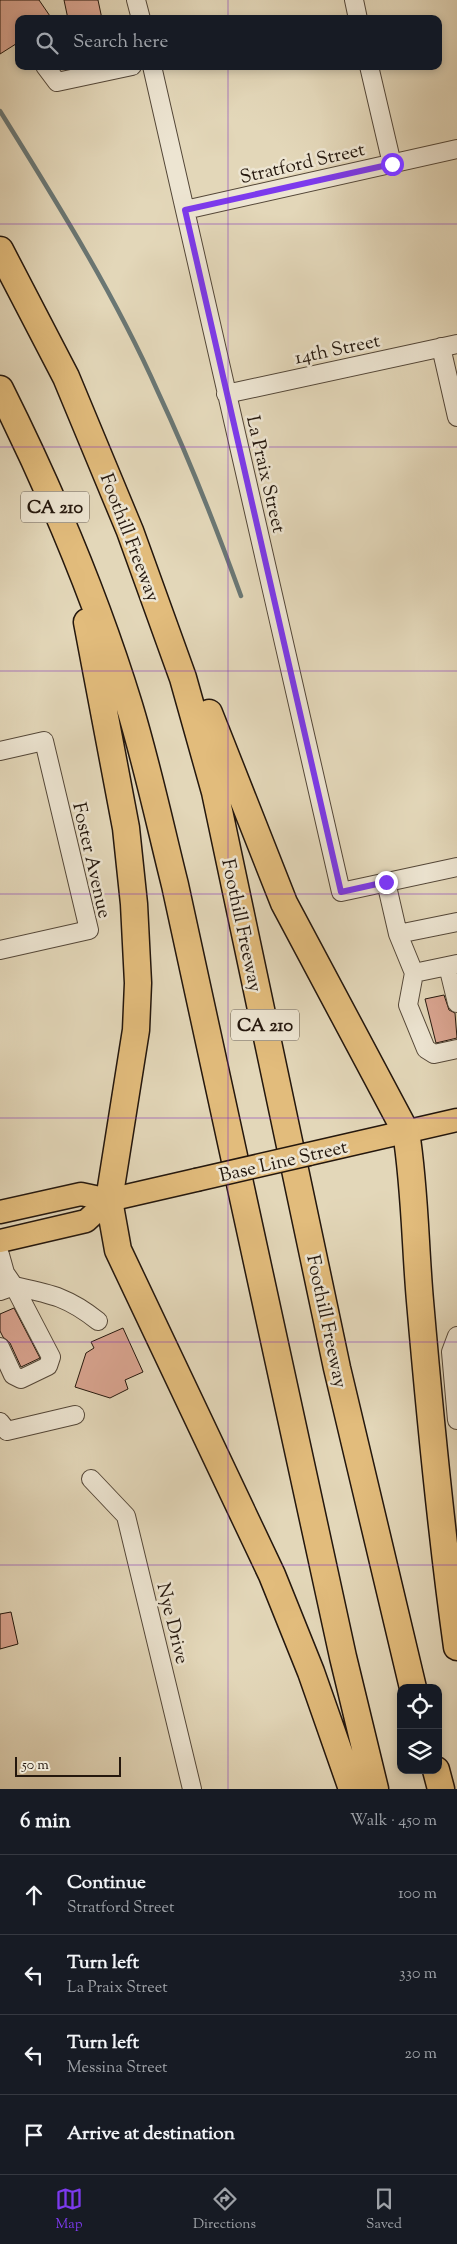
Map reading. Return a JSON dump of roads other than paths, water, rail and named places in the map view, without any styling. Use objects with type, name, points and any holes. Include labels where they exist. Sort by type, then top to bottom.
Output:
[{"type":"highway","name":"Foothill Freeway","points":[[0,250],[66,377],[130,531],[162,616],[215,792],[337,1368],[412,1684]]},
{"type":"highway","points":[[66,377],[120,472],[169,596],[212,724],[284,903],[406,1132],[412,1170],[418,1274],[436,1478],[457,1647]]},
{"type":"highway","name":"CA 210","points":[[0,389],[36,462],[74,553],[129,705],[175,885],[343,1657],[375,1789]]},
{"type":"highway","points":[[74,553],[126,828],[134,904],[138,974],[136,1030],[108,1200],[118,1250],[272,1575],[311,1672],[352,1789]]},
{"type":"highway","points":[[437,1774],[441,1789]]},
{"type":"main road","name":"Base Line Street","points":[[0,1212],[81,1194],[108,1200],[457,1120]]},
{"type":"main road","points":[[0,1241],[86,1221],[108,1200]]},
{"type":"street","points":[[136,0],[139,15]]},
{"type":"street","points":[[354,0],[357,15]]},
{"type":"street","points":[[48,70],[56,82],[113,70]]},
{"type":"street","name":"La Praix Street","points":[[153,70],[341,892],[386,882]]},
{"type":"street","points":[[370,70],[392,164]]},
{"type":"street","name":"Stratford Street","points":[[185,210],[457,149]]},
{"type":"street","points":[[449,345],[457,417]]},
{"type":"street","name":"14th Street","points":[[226,394],[449,345]]},
{"type":"street","name":"Foster Avenue","points":[[0,751],[44,741],[89,930],[0,950]]},
{"type":"street","points":[[457,867],[386,882],[398,934],[414,973],[408,1005],[426,1049],[434,1054],[457,1049]]},
{"type":"street","points":[[398,934],[457,922]]},
{"type":"street","points":[[414,973],[452,965],[457,1004]]},
{"type":"street","points":[[0,1255],[7,1289],[51,1357],[48,1366],[21,1379],[13,1375],[0,1347]]},
{"type":"street","points":[[7,1289],[58,1296],[81,1307],[98,1321]]},
{"type":"street","points":[[457,1336],[451,1352],[457,1420]]},
{"type":"street","points":[[2,1432],[75,1415]]},
{"type":"street","name":"Nye Drive","points":[[91,1478],[126,1516],[192,1789]]},
{"type":"waterway","points":[[0,111],[84,249],[141,356],[191,467],[241,596]]}]
